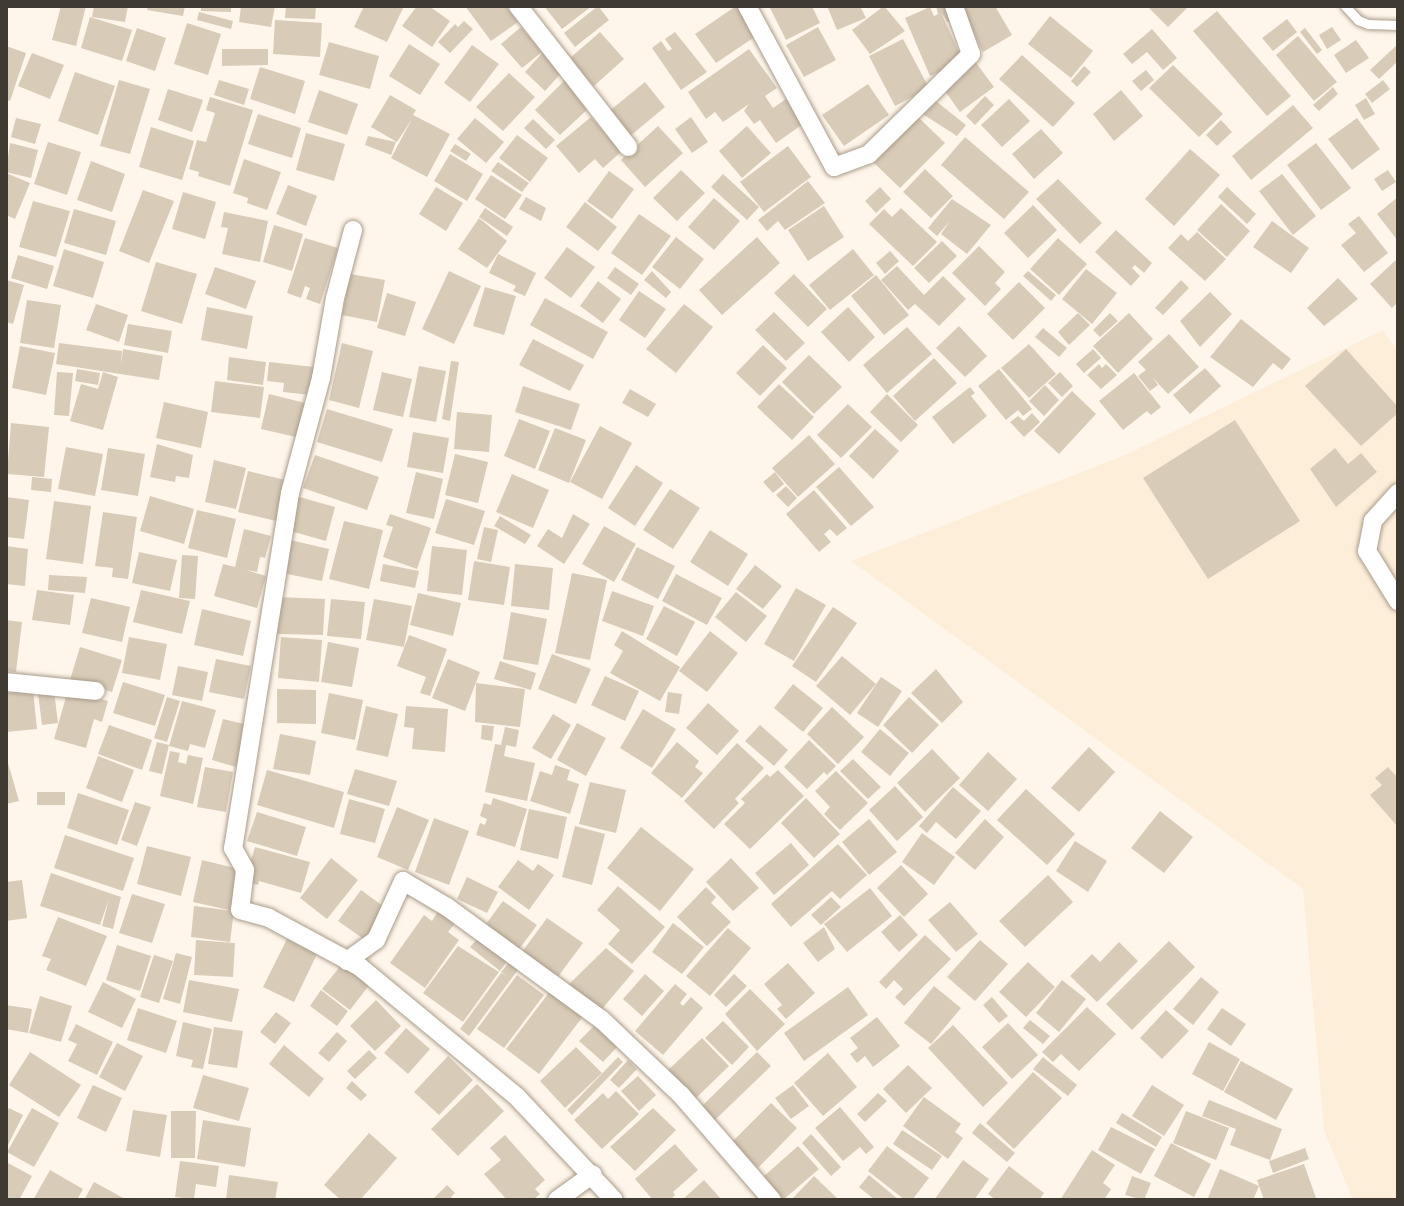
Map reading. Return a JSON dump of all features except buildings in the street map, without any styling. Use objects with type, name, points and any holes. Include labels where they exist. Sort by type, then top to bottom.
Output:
[{"type":"street","points":[[518,6],[628,147]]},
{"type":"street","points":[[747,6],[834,167],[869,154],[971,54],[954,6]]},
{"type":"street","points":[[353,230],[335,298],[321,378],[290,493],[233,848],[245,870],[240,910],[269,918],[347,961],[449,1037],[517,1097],[593,1174],[614,1200]]},
{"type":"street","points":[[1398,493],[1373,521],[1367,551],[1398,601]]},
{"type":"street","points":[[6,682],[96,691]]},
{"type":"street","points":[[347,961],[376,940],[403,881],[447,907],[602,1020],[681,1095],[772,1200]]},
{"type":"street","points":[[557,1200],[593,1174]]},
{"type":"lane","points":[[1345,6],[1358,20],[1368,24],[1398,25]]},
{"type":"shaded area","points":[[1383,330],[1398,352],[1398,1200],[1353,1200],[1324,1131],[1303,889],[851,561],[1123,456]]}]
